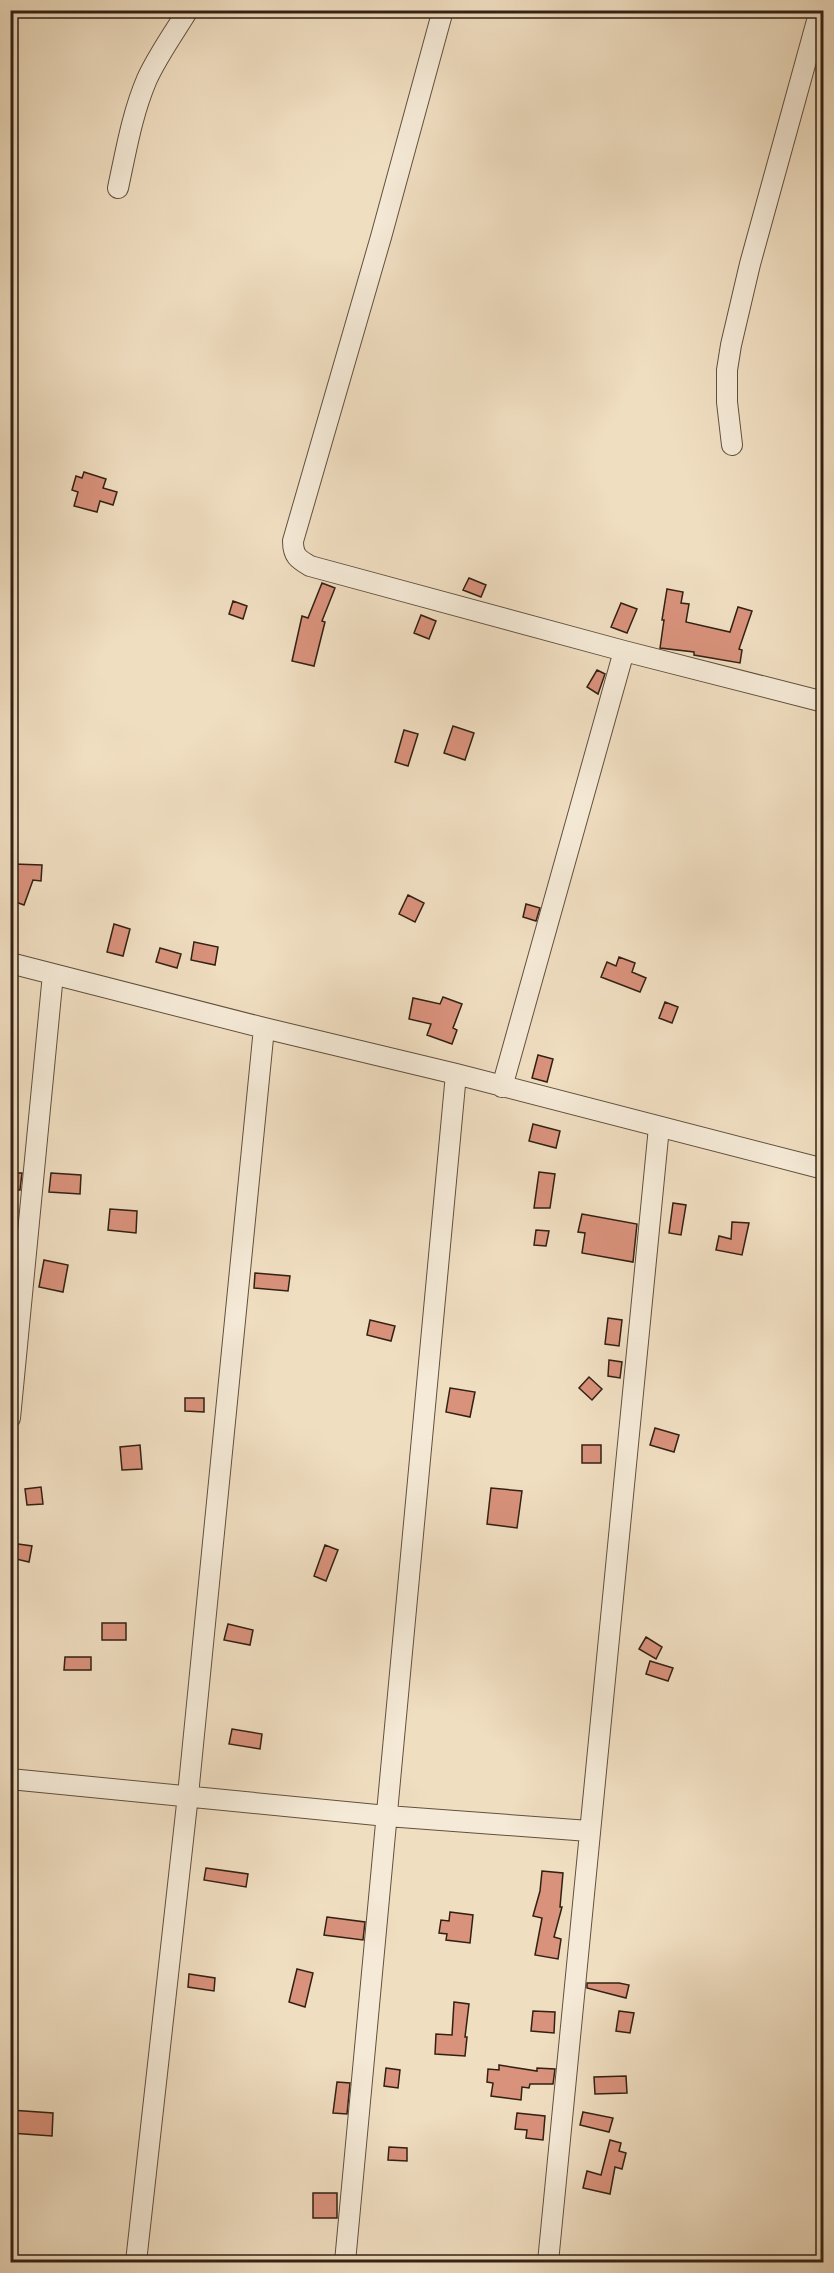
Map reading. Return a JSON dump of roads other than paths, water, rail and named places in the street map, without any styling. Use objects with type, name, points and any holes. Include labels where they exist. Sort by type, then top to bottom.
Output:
[{"type":"street","points":[[118,188],[133,117],[142,91],[154,65],[188,10]]},
{"type":"street","points":[[443,10],[378,248],[293,541],[293,552],[297,558],[310,566],[624,651],[824,702]]},
{"type":"street","points":[[732,445],[727,381],[735,326],[820,10]]},
{"type":"street","points":[[502,1087],[624,651]]},
{"type":"street","points":[[10,963],[264,1029],[456,1074],[824,1169]]},
{"type":"street","points":[[10,1418],[53,974]]},
{"type":"street","points":[[136,2262],[188,1795],[264,1029]]},
{"type":"street","points":[[345,2262],[456,1074]]},
{"type":"street","points":[[548,2262],[659,1127]]},
{"type":"street","points":[[10,1779],[387,1816],[589,1831]]}]
